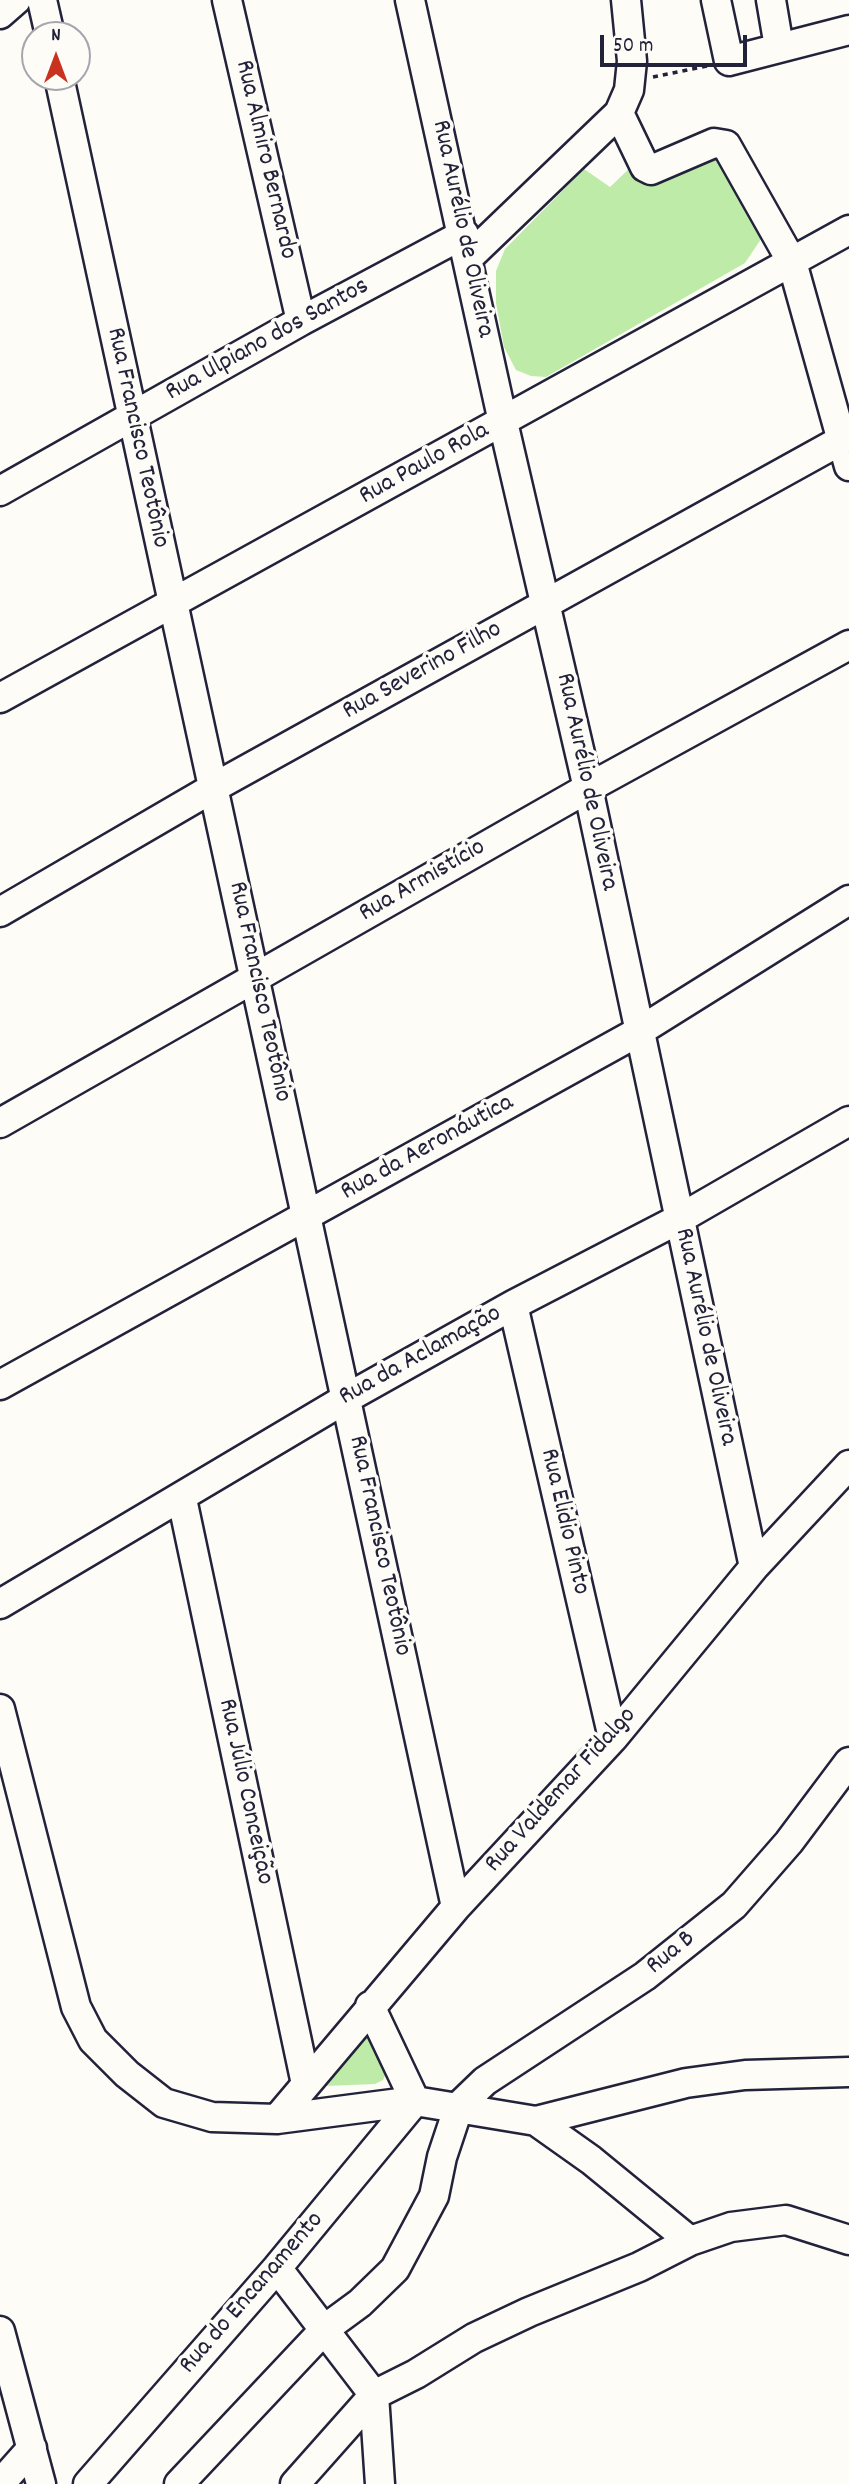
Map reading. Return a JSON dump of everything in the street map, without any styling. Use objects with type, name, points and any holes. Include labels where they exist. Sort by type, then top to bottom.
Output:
[{"type":"street","points":[[0,14],[16,0]]},
{"type":"street","points":[[42,0],[47,21]]},
{"type":"street","name":"Rua Almiro Bernardo","points":[[227,0],[301,321]]},
{"type":"street","name":"Rua Aurélio de Oliveira","points":[[410,0],[503,422],[588,788],[754,1566]]},
{"type":"street","points":[[626,0],[632,61],[629,90],[619,113],[645,167],[651,170],[714,143],[726,145],[792,262],[847,447]]},
{"type":"street","points":[[716,0],[729,61],[849,30]]},
{"type":"street","points":[[771,0],[779,47]]},
{"type":"street","name":"Rua Francisco Teotônio","points":[[62,91],[171,606],[256,977],[456,1907]]},
{"type":"street","name":"Rua Ulpiano dos Santos","points":[[0,491],[301,321],[466,246],[619,113]]},
{"type":"street","name":"Rua Paulo Rola","points":[[0,698],[849,230]]},
{"type":"street","name":"Rua Severino Filho","points":[[0,912],[213,788],[546,604],[847,447]]},
{"type":"street","name":"Rua Armistício","points":[[0,1123],[588,788],[849,645]]},
{"type":"street","name":"Rua da Aeronáutica","points":[[0,1385],[638,1032],[849,900]]},
{"type":"street","name":"Rua da Aclamação","points":[[0,1604],[182,1499],[347,1398],[513,1306],[679,1219],[849,1121]]},
{"type":"street","name":"Rua Elidio Pinto","points":[[513,1306],[613,1738]]},
{"type":"street","name":"Rua Valdemar Fidalgo","points":[[277,2119],[456,1907],[613,1738],[754,1566],[849,1465]]},
{"type":"street","name":"Rua Júlio Conceição","points":[[182,1499],[306,2084]]},
{"type":"street","points":[[0,1709],[76,2007],[93,2040],[127,2074],[164,2103],[212,2117],[277,2119],[415,2101],[459,2106],[536,2121],[591,2160],[690,2241]]},
{"type":"street","name":"Rua B","points":[[459,2106],[485,2081],[645,1976],[734,1905],[789,1842],[849,1762]]},
{"type":"street","points":[[370,2006],[415,2101]]},
{"type":"street","points":[[536,2121],[686,2083],[745,2075],[849,2072]]},
{"type":"street","name":"Rua do Encanamento","points":[[88,2484],[277,2268],[415,2101]]},
{"type":"street","points":[[179,2484],[326,2328],[360,2303],[395,2269],[434,2196],[442,2157],[459,2106]]},
{"type":"street","points":[[295,2484],[374,2395],[529,2312],[585,2292],[690,2241],[731,2227],[786,2220],[849,2240]]},
{"type":"street","points":[[277,2268],[326,2328],[374,2395],[380,2484]]},
{"type":"street","points":[[0,2331],[41,2484]]},
{"type":"street","points":[[0,2484],[32,2448]]},
{"type":"path","points":[[630,77],[664,77],[729,61]]},
{"type":"green space","points":[[725,154],[749,203],[761,239],[745,263],[546,377],[531,376],[516,370],[504,347],[496,303],[496,271],[505,249],[584,169],[610,187],[631,167],[640,177],[675,175],[714,156]]},
{"type":"green space","points":[[366,2032],[388,2069],[383,2080],[375,2084],[325,2086],[315,2082]]}]
